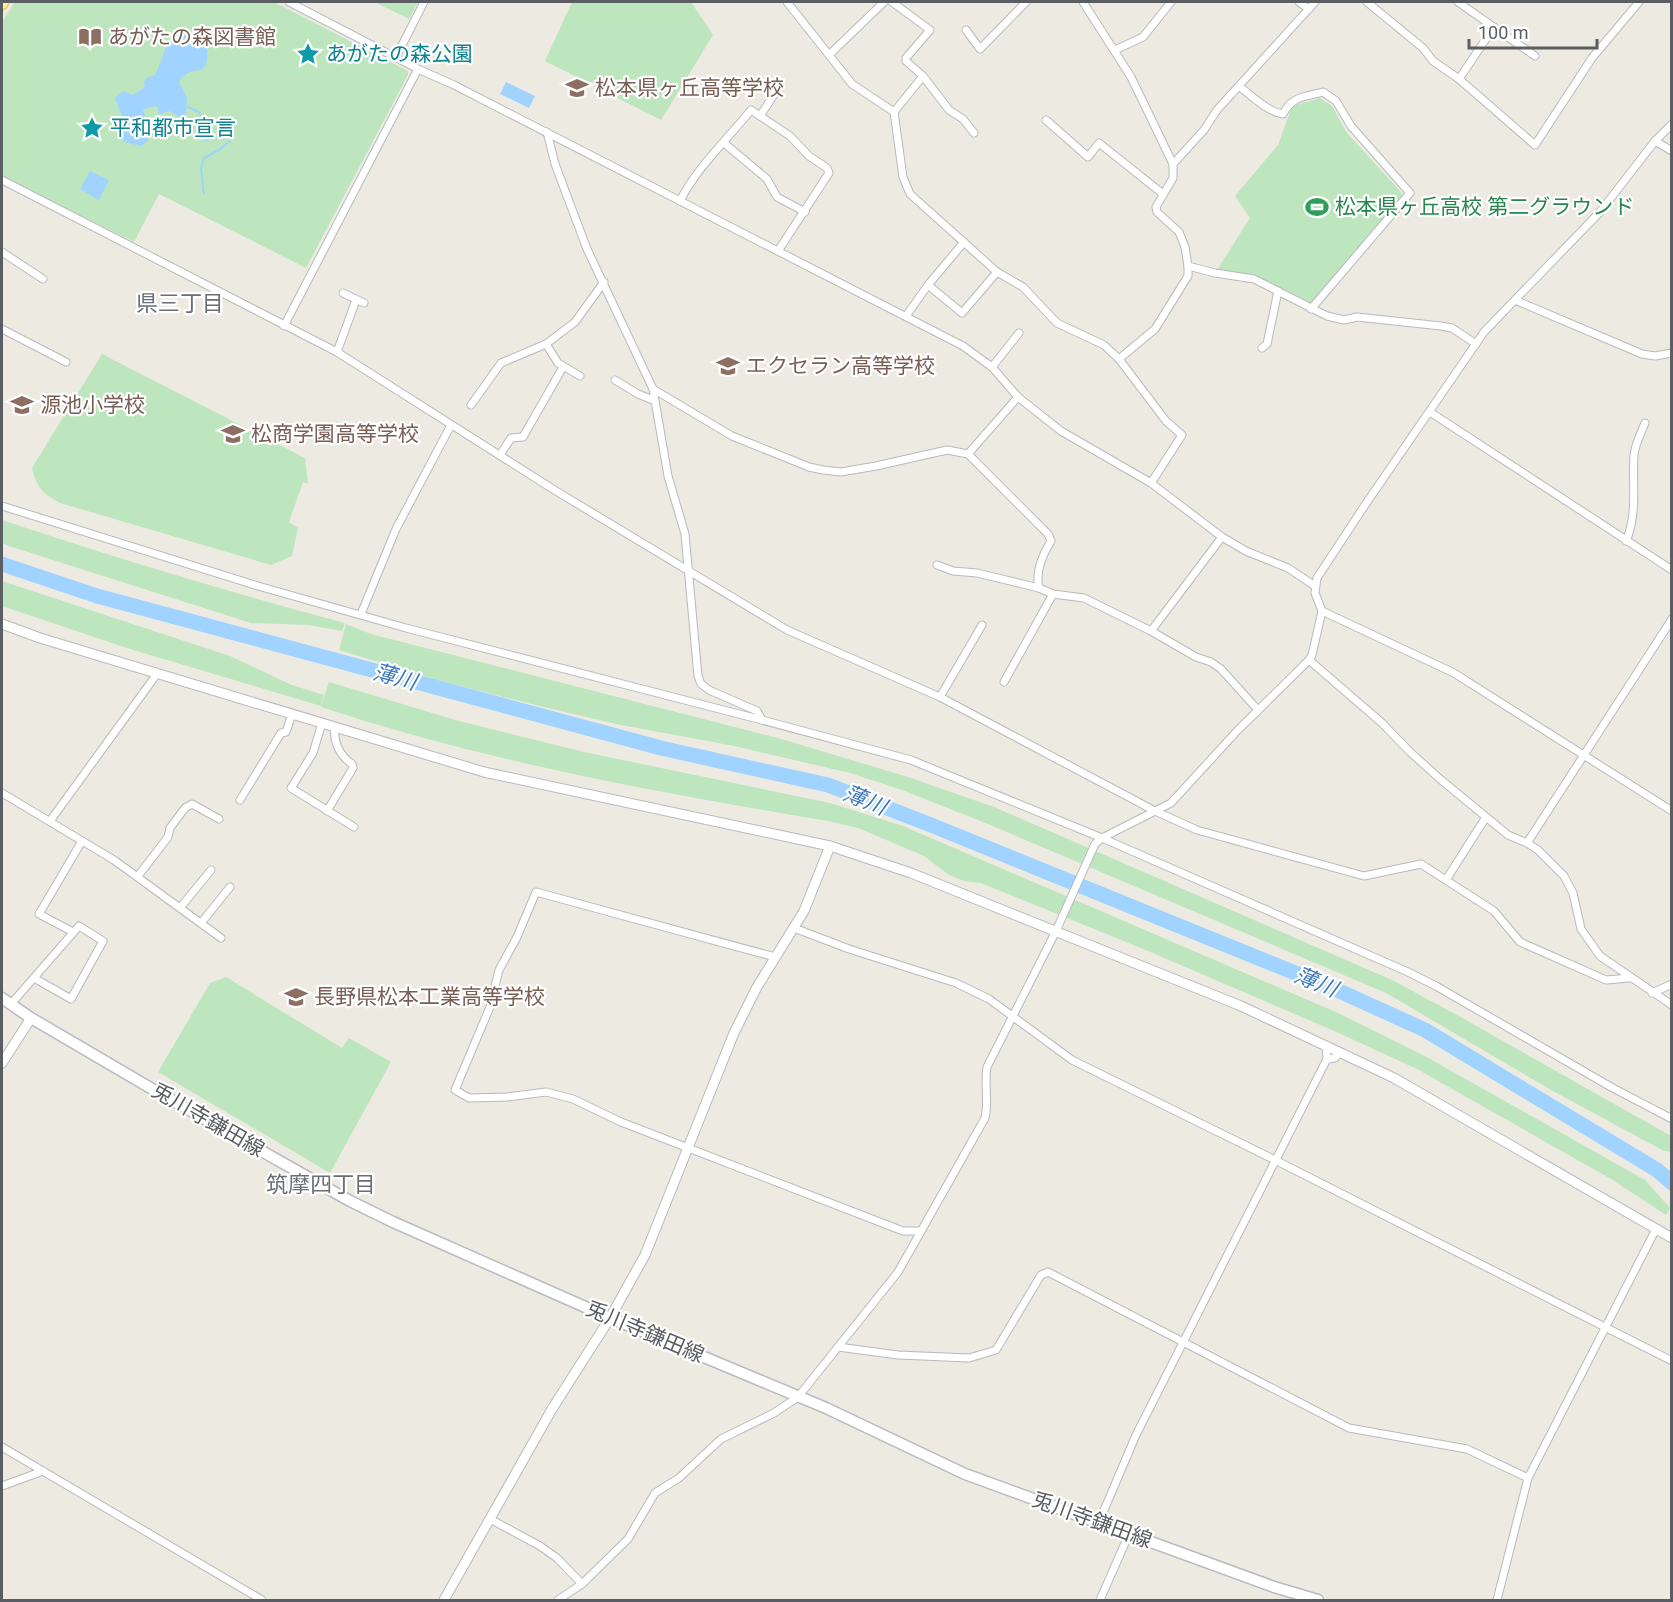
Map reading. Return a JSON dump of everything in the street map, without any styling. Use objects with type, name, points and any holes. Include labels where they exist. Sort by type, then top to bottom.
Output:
[{"type":"main road","name":"兎川寺鎌田線","points":[[6,1001],[31,1018],[350,1201],[438,1242],[610,1318],[855,1421],[964,1474],[1274,1587],[1318,1600]]},
{"type":"street","points":[[289,2],[963,346],[992,367],[1018,397],[1061,431],[1151,483],[1222,537],[1246,551],[1288,568],[1315,586]]},
{"type":"street","points":[[396,57],[424,2]]},
{"type":"street","points":[[787,2],[856,88],[894,112]]},
{"type":"street","points":[[829,55],[884,2]]},
{"type":"street","points":[[892,2],[930,30],[906,58],[906,61],[923,76],[949,110],[963,119],[974,134]]},
{"type":"street","points":[[966,30],[980,49],[1026,2]]},
{"type":"street","points":[[1083,2],[1131,77],[1173,164],[1173,178],[1156,207],[1156,212],[1179,232],[1185,247],[1188,266],[1188,276],[1155,329],[1119,359]]},
{"type":"street","points":[[1114,50],[1143,37],[1171,2]]},
{"type":"street","points":[[1299,2],[1309,9]]},
{"type":"street","points":[[1173,164],[1204,130],[1217,110],[1315,2]]},
{"type":"street","points":[[1368,2],[1424,48],[1433,61],[1459,79],[1535,145],[1592,58],[1639,2]]},
{"type":"street","points":[[1458,2],[1535,56]]},
{"type":"street","points":[[1459,79],[1494,27]]},
{"type":"street","points":[[284,326],[418,69]]},
{"type":"street","points":[[923,76],[894,112],[903,177],[910,194],[997,272],[1023,287],[1057,323],[1104,345],[1119,359],[1150,403],[1182,435],[1151,483]]},
{"type":"street","points":[[1240,87],[1280,115],[1294,100],[1323,92],[1336,101],[1351,126],[1410,193],[1311,309]]},
{"type":"street","points":[[760,116],[777,90]]},
{"type":"street","points":[[680,201],[695,175],[751,110],[790,136],[809,156],[829,171],[828,176],[778,251]]},
{"type":"street","points":[[1046,120],[1088,157],[1100,143],[1163,194]]},
{"type":"street","points":[[558,1600],[582,1584],[628,1539],[655,1493],[679,1478],[721,1439],[774,1413],[798,1397],[898,1272],[986,1118],[987,1067],[1058,927],[1095,844],[1102,838],[1170,803],[1309,660],[1322,611],[1315,586],[1317,578],[1365,505],[1476,344],[1600,212],[1671,124]]},
{"type":"street","points":[[547,132],[555,164],[587,249],[653,389],[653,400],[668,476],[685,534],[696,666],[701,684],[709,690],[757,711],[762,720]]},
{"type":"street","points":[[1655,141],[1671,151]]},
{"type":"street","points":[[724,143],[767,179],[777,197],[805,212]]},
{"type":"street","points":[[2,180],[337,352],[690,574],[787,630],[940,697],[1155,811],[1197,830],[1364,876],[1421,864],[1494,911],[1520,942],[1606,980],[1629,978]]},
{"type":"street","points":[[906,316],[928,285],[964,242]]},
{"type":"street","points":[[2,252],[43,279]]},
{"type":"street","points":[[1188,266],[1254,279],[1327,316],[1344,320],[1357,317],[1452,328],[1476,344]]},
{"type":"street","points":[[928,285],[962,313],[997,272]]},
{"type":"street","points":[[471,405],[501,363],[546,344],[575,322],[604,282]]},
{"type":"street","points":[[1262,348],[1267,344],[1278,291]]},
{"type":"street","points":[[337,352],[360,301],[343,293]]},
{"type":"street","points":[[1515,300],[1642,354],[1655,356],[1671,354]]},
{"type":"street","points":[[2,328],[66,362]]},
{"type":"street","points":[[992,367],[1019,333]]},
{"type":"street","points":[[546,344],[558,363],[580,376]]},
{"type":"street","points":[[500,455],[511,438],[523,437],[563,367]]},
{"type":"street","points":[[615,380],[653,400]]},
{"type":"street","points":[[653,389],[732,436],[809,467],[823,470],[841,472],[947,450],[968,454],[1048,534],[1052,541],[1040,566],[1037,581],[1039,588]]},
{"type":"street","points":[[968,454],[1018,397]]},
{"type":"street","points":[[1430,412],[1671,570]]},
{"type":"street","points":[[1626,541],[1631,530],[1634,452],[1645,423]]},
{"type":"street","points":[[361,614],[396,529],[451,425]]},
{"type":"street","points":[[2,506],[258,586],[410,629],[911,760],[1102,838],[1408,972],[1671,1119]]},
{"type":"street","points":[[1151,631],[1222,537]]},
{"type":"street","points":[[938,565],[953,571],[977,573],[1039,588],[1053,594],[1084,598],[1221,669],[1258,710]]},
{"type":"street","points":[[1004,682],[1053,594]]},
{"type":"street","points":[[1322,611],[1454,673],[1671,811]]},
{"type":"street","points":[[1527,843],[1671,619]]},
{"type":"street","points":[[2,624],[484,772],[830,846],[1058,927],[1340,1052],[1412,1088],[1671,1238]]},
{"type":"street","points":[[940,697],[982,625]]},
{"type":"street","points":[[1309,660],[1382,723],[1409,752],[1486,817],[1508,835],[1538,850],[1564,876],[1573,892],[1578,922],[1586,939],[1600,956],[1671,1005]]},
{"type":"street","points":[[50,821],[156,673]]},
{"type":"street","points":[[240,800],[281,733],[286,732],[292,714]]},
{"type":"street","points":[[322,723],[313,753],[291,788],[354,827]]},
{"type":"street","points":[[327,811],[352,768],[352,765],[341,757],[334,733],[335,727]]},
{"type":"street","points":[[2,793],[138,876],[221,938]]},
{"type":"street","points":[[138,876],[168,837],[170,828],[184,808],[192,804],[219,819]]},
{"type":"street","points":[[1446,880],[1486,817]]},
{"type":"street","points":[[73,932],[39,915],[82,841]]},
{"type":"street","points":[[444,1600],[567,1383],[610,1318],[645,1255],[734,1033],[753,994],[812,894],[830,846]]},
{"type":"street","points":[[180,908],[211,870]]},
{"type":"street","points":[[201,923],[230,887]]},
{"type":"street","points":[[775,957],[536,892],[517,937],[499,969],[490,1007],[455,1090],[469,1098],[507,1097],[546,1092],[573,1099],[621,1122],[903,1231],[920,1231]]},
{"type":"street","points":[[6,1001],[34,978],[79,926],[103,941],[71,999],[34,978]]},
{"type":"street","points":[[794,928],[956,983],[989,999],[1072,1060],[1606,1326],[1671,1361]]},
{"type":"street","points":[[1652,993],[1671,984]]},
{"type":"street","points":[[2,1063],[31,1018]]},
{"type":"street","points":[[1099,1522],[1136,1435],[1185,1343],[1327,1059],[1326,1046]]},
{"type":"street","points":[[1327,1059],[1335,1058],[1340,1052]]},
{"type":"street","points":[[1497,1600],[1528,1478],[1656,1229]]},
{"type":"street","points":[[838,1347],[898,1355],[969,1358],[996,1350],[1041,1275],[1048,1272],[1349,1428],[1467,1449],[1528,1478]]},
{"type":"street","points":[[2,1448],[262,1600]]},
{"type":"street","points":[[2,1486],[43,1471]]},
{"type":"street","points":[[490,1519],[540,1546],[557,1558],[582,1584]]},
{"type":"street","points":[[1100,1600],[1129,1534]]},
{"type":"green space","points":[[15,2],[274,2],[408,71],[408,75],[306,268],[159,194],[134,242],[2,176],[2,22]]},
{"type":"green space","points":[[374,2],[418,2],[409,19]]},
{"type":"green space","points":[[572,2],[691,2],[713,35],[661,120],[545,61]]},
{"type":"green space","name":"松本県ヶ丘高校 第二グラウンド","points":[[1320,98],[1332,106],[1347,133],[1402,195],[1312,303],[1263,279],[1217,270],[1250,218],[1235,196],[1278,145],[1292,106]]},
{"type":"green space","points":[[102,354],[305,458],[308,484],[303,482],[289,522],[298,528],[292,556],[271,565],[60,503],[41,489],[32,468]]},
{"type":"green space","points":[[2,520],[172,574],[345,623],[342,631],[308,625],[251,623],[2,543]]},
{"type":"green space","points":[[2,581],[230,656],[292,685],[324,695],[321,706],[130,649],[2,606]]},
{"type":"green space","points":[[346,624],[371,634],[778,738],[908,777],[994,807],[1392,980],[1671,1136],[1671,1152],[1662,1150],[1551,1090],[1386,993],[988,824],[902,790],[850,773],[734,746],[616,724],[531,704],[441,681],[339,650]]},
{"type":"green space","points":[[329,682],[459,721],[584,752],[830,803],[903,826],[1338,1013],[1423,1055],[1645,1180],[1670,1208],[1666,1215],[1611,1179],[1417,1069],[1148,951],[981,883],[964,881],[949,875],[924,856],[858,828],[572,774],[446,744],[321,707]]},
{"type":"green space","points":[[226,977],[342,1048],[349,1038],[391,1062],[330,1173],[158,1072],[210,983]]},
{"type":"water","points":[[186,33],[204,37],[207,43],[207,60],[203,69],[190,72],[179,82],[187,98],[186,115],[180,117],[169,111],[159,114],[157,106],[143,109],[149,132],[148,141],[141,146],[124,142],[120,136],[123,119],[115,98],[123,91],[133,95],[145,87],[144,82],[155,75],[169,43],[178,35]]},
{"type":"water","points":[[506,82],[535,96],[529,108],[500,94]]},
{"type":"water","points":[[90,171],[109,180],[99,200],[80,189]]},
{"type":"waterway","points":[[188,107],[199,112],[205,121],[205,140],[226,136],[230,141],[204,158],[201,168],[203,186]]},
{"type":"waterway","points":[[203,188],[204,194]]},
{"type":"waterway","name":"薄川","points":[[2,564],[97,596],[661,748],[828,785],[1337,990],[1425,1030],[1657,1170],[1672,1183]]},
{"type":"place","name":"あがたの森図書館","points":[[90,37]]},
{"type":"place","name":"あがたの森公園","points":[[308,54]]},
{"type":"place","name":"松本県ヶ丘高等学校","points":[[577,88]]},
{"type":"place","name":"平和都市宣言","points":[[92,128]]},
{"type":"place","name":"松本県ヶ丘高校 第二グラウンド","points":[[1317,207]]},
{"type":"place","name":"エクセラン高等学校","points":[[728,366]]},
{"type":"place","name":"源池小学校","points":[[22,405]]},
{"type":"place","name":"松商学園高等学校","points":[[233,434]]},
{"type":"place","name":"長野県松本工業高等学校","points":[[296,997]]},
{"type":"district","name":"県三丁目","points":[[180,303]]},
{"type":"district","name":"筑摩四丁目","points":[[321,1184]]}]
